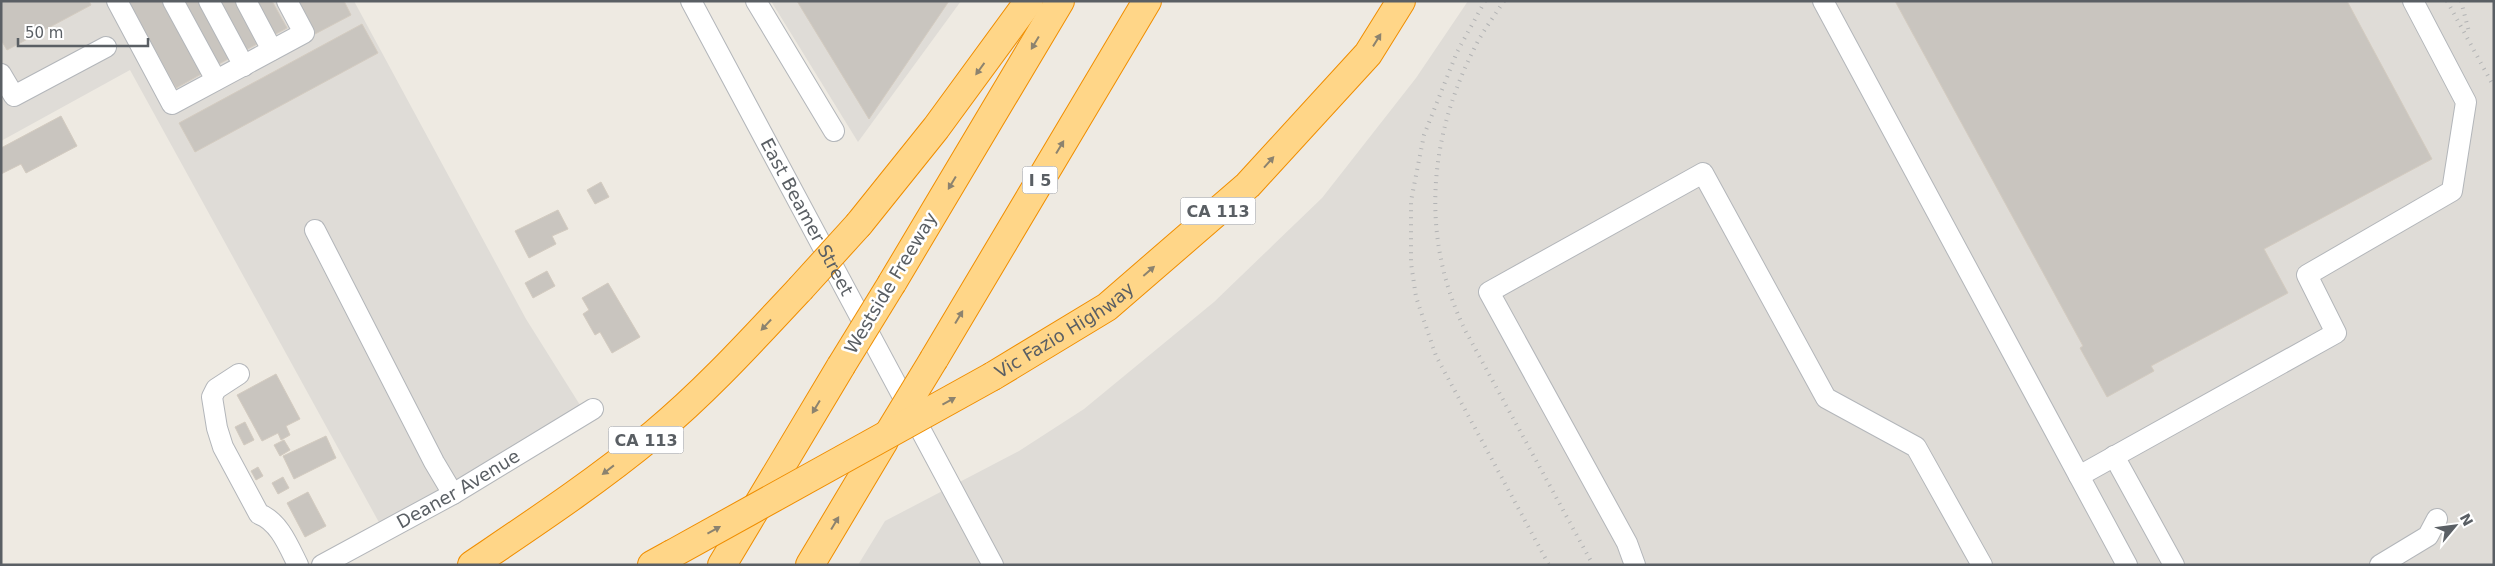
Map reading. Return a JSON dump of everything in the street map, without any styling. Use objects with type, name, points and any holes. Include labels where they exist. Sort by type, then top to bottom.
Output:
[{"type":"highway","name":"CA 113","points":[[472,565],[591,483],[655,433],[727,367],[859,224],[941,120],[1029,1]]},
{"type":"highway","name":"Westside Freeway","points":[[722,565],[1060,1]]},
{"type":"highway","name":"I 5","points":[[810,565],[1147,1]]},
{"type":"highway","name":"Vic Fazio Highway","points":[[662,559],[993,376],[1107,307],[1248,185],[1368,54],[1401,1]]},
{"type":"street","points":[[118,1],[172,104],[304,33],[287,1]]},
{"type":"street","points":[[173,1],[216,80]]},
{"type":"street","points":[[209,1],[244,66]]},
{"type":"street","points":[[246,1],[272,50]]},
{"type":"street","name":"East Beamer Street","points":[[690,1],[993,565]]},
{"type":"street","points":[[756,1],[834,131]]},
{"type":"street","points":[[1823,1],[2127,565]]},
{"type":"street","points":[[2079,476],[2336,333],[2307,275],[2452,191],[2466,102],[2413,1]]},
{"type":"street","points":[[1,74],[14,96],[106,47]]},
{"type":"street","points":[[1635,565],[1627,543],[1489,292],[1703,174],[1826,398],[1916,446],[1982,565]]},
{"type":"street","points":[[315,230],[434,462],[453,494]]},
{"type":"street","points":[[240,374],[216,389],[212,397],[216,428],[223,447],[259,514],[268,517],[274,524],[298,565]]},
{"type":"street","name":"Deaner Avenue","points":[[322,565],[453,494],[593,409]]},
{"type":"street","points":[[2114,456],[2174,565]]},
{"type":"street","points":[[2380,565],[2428,536],[2437,519]]},
{"type":"shaded area","points":[[1,1],[354,1],[526,319],[585,413],[381,526],[130,70],[1,141]]},
{"type":"shaded area","points":[[771,1],[961,1],[858,142]]},
{"type":"shaded area","points":[[1468,1],[2494,1],[2494,565],[858,565],[885,521],[1019,451],[1084,409],[1214,302],[1322,198],[1416,78]]},
{"type":"building","points":[[1,1],[89,1],[91,5],[7,50],[1,40]]},
{"type":"building","points":[[128,1],[166,1],[205,72],[176,88]]},
{"type":"building","points":[[182,1],[201,1],[232,57],[217,65]]},
{"type":"building","points":[[217,1],[237,1],[259,43],[244,51]]},
{"type":"building","points":[[253,1],[272,1],[287,28],[272,36]]},
{"type":"building","points":[[298,1],[344,1],[351,15],[315,34]]},
{"type":"building","points":[[797,1],[949,1],[869,119]]},
{"type":"building","points":[[1895,1],[2347,1],[2432,159],[2264,249],[2288,293],[2151,366],[2154,371],[2107,397],[2080,348],[2083,346]]},
{"type":"building","points":[[362,24],[378,53],[195,152],[179,123]]},
{"type":"building","points":[[61,116],[77,146],[26,173],[21,164],[1,174],[1,148]]},
{"type":"building","points":[[601,182],[609,197],[595,204],[587,190]]},
{"type":"building","points":[[558,210],[568,229],[552,236],[556,244],[529,258],[515,231]]},
{"type":"building","points":[[547,271],[555,286],[533,298],[525,283]]},
{"type":"building","points":[[608,283],[640,337],[612,353],[600,332],[595,335],[583,314],[589,310],[582,298]]},
{"type":"building","points":[[276,374],[300,419],[286,426],[290,435],[281,440],[278,433],[262,441],[237,395]]},
{"type":"building","points":[[245,422],[254,440],[244,445],[235,427]]},
{"type":"building","points":[[326,436],[336,458],[294,479],[283,456]]},
{"type":"building","points":[[284,440],[290,450],[280,456],[274,445]]},
{"type":"building","points":[[258,467],[263,476],[256,480],[251,471]]},
{"type":"building","points":[[283,477],[289,488],[278,494],[272,483]]},
{"type":"building","points":[[308,492],[326,526],[305,537],[287,503]]},
{"type":"railway","points":[[1485,1],[1457,52],[1424,135],[1411,201],[1411,263],[1416,297],[1436,356],[1549,565]]},
{"type":"railway","points":[[1504,1],[1477,43],[1448,113],[1440,149],[1436,185],[1436,222],[1441,258],[1450,294],[1465,330],[1593,565]]},
{"type":"railway","points":[[2447,1],[2494,87]]},
{"type":"railway","points":[[2461,1],[2469,32]]}]
